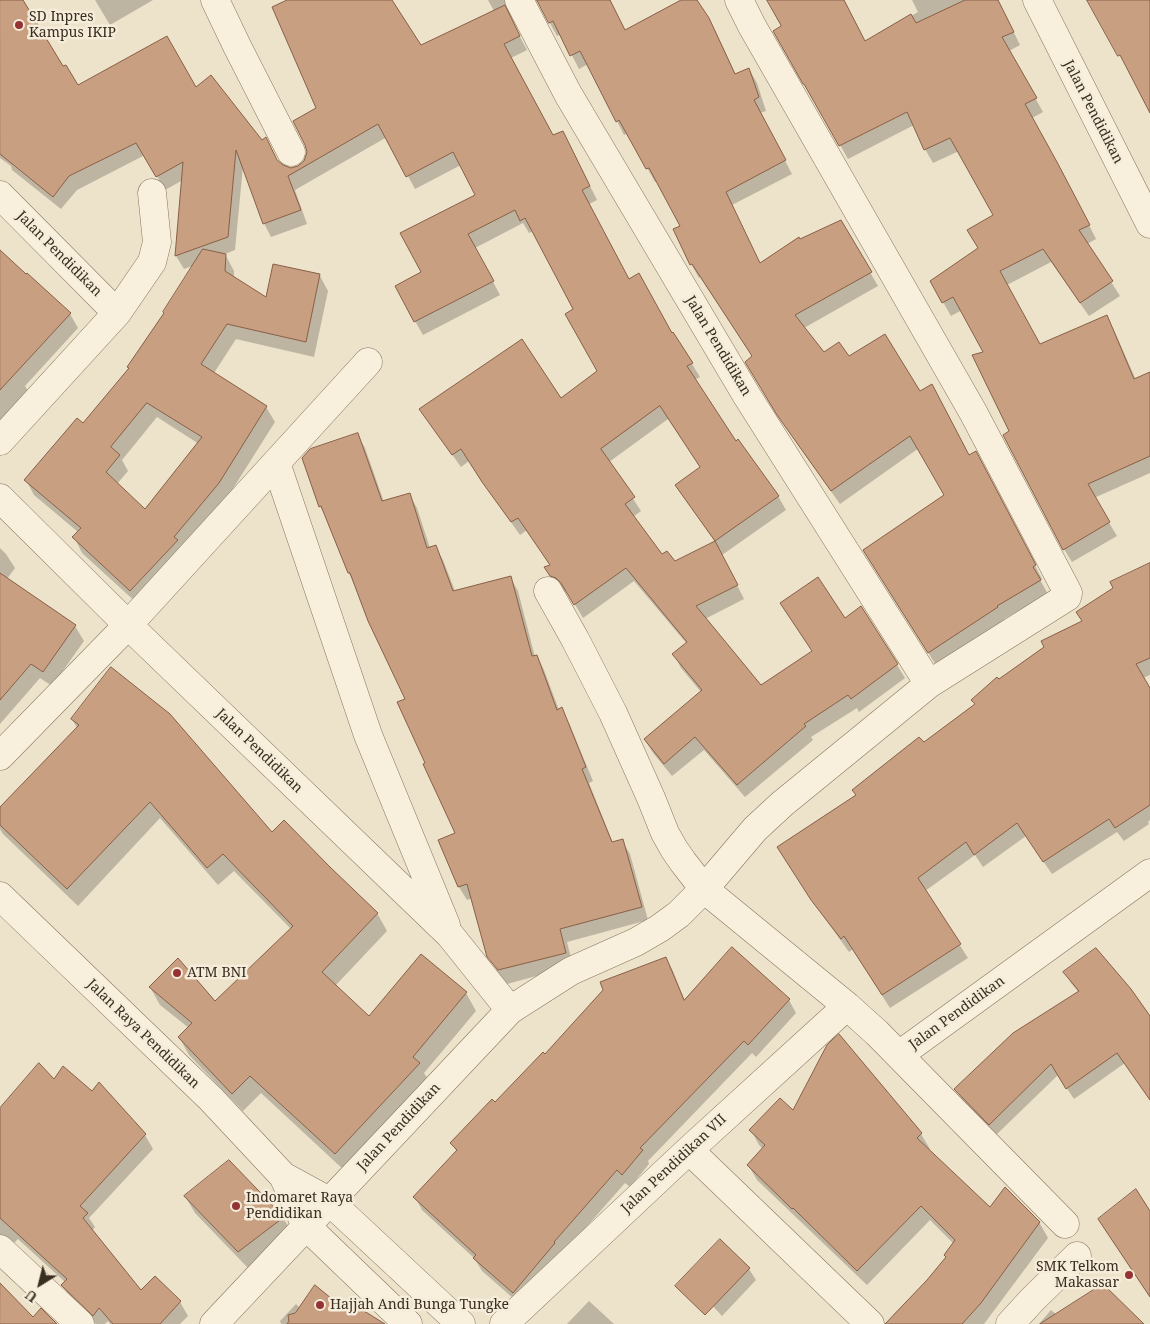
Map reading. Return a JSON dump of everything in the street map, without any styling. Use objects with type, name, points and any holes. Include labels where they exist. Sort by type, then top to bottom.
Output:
[{"type":"street","points":[[215,0],[291,152]]},
{"type":"street","name":"Jalan Pendidikan","points":[[519,0],[568,94],[747,396],[929,684]]},
{"type":"street","name":"Jalan Pendidikan","points":[[214,1324],[510,1010],[570,971],[636,942],[679,914],[704,889],[755,829],[782,804],[929,684],[1067,597],[1067,592],[973,412],[752,26],[739,0]]},
{"type":"street","name":"Jalan Pendidikan","points":[[1036,0],[1150,224]]},
{"type":"street","points":[[0,442],[117,313],[152,262],[157,242],[152,193]]},
{"type":"street","name":"Jalan Pendidikan","points":[[0,195],[117,313]]},
{"type":"street","points":[[0,756],[128,626],[368,362]]},
{"type":"street","points":[[276,463],[368,736],[450,935]]},
{"type":"street","name":"Jalan Pendidikan","points":[[0,498],[128,626],[450,935],[510,1010]]},
{"type":"street","name":"Jalan Pendidikan","points":[[548,591],[613,713],[652,798],[665,833],[678,856],[704,889],[847,1006],[899,1055],[1150,873]]},
{"type":"street","name":"Jalan Raya Pendidikan","points":[[0,896],[211,1099],[283,1176],[306,1226],[408,1324]]},
{"type":"street","name":"Jalan Pendidikan VII","points":[[504,1324],[689,1150],[847,1006]]},
{"type":"street","points":[[899,1055],[1065,1224]]},
{"type":"street","points":[[689,1150],[870,1324]]},
{"type":"street","name":"Jalan Raya Pendidikan","points":[[283,1176],[329,1201],[461,1324]]},
{"type":"street","points":[[0,1249],[80,1324]]},
{"type":"street","points":[[1010,1324],[1077,1256]]},
{"type":"building","points":[[0,0],[23,0],[63,66],[66,65],[78,85],[167,36],[196,87],[211,75],[262,140],[266,137],[277,160],[291,168],[298,166],[304,161],[307,152],[293,121],[316,108],[272,7],[287,0],[392,0],[421,45],[505,5],[520,36],[504,44],[553,135],[563,131],[590,186],[582,190],[629,279],[639,273],[672,333],[693,363],[687,366],[736,441],[738,439],[779,496],[715,541],[738,585],[696,606],[761,685],[812,651],[780,603],[818,577],[845,618],[861,606],[898,664],[851,699],[848,695],[804,724],[806,726],[737,785],[695,737],[664,764],[644,739],[702,690],[672,654],[687,642],[626,568],[574,605],[561,583],[556,578],[550,576],[544,567],[550,565],[518,518],[511,522],[461,449],[452,455],[419,409],[522,339],[561,398],[597,371],[565,314],[573,309],[525,218],[520,221],[515,210],[468,234],[494,281],[414,322],[395,286],[421,272],[400,233],[475,195],[453,152],[406,177],[378,124],[288,176],[301,210],[263,224],[236,150],[228,237],[175,256],[183,162],[156,177],[136,143],[69,176],[53,197],[0,154]],"holes":[[[660,406],[700,467],[675,485],[715,541],[675,561],[667,551],[662,554],[625,504],[635,497],[601,449]]]},
{"type":"building","points":[[537,0],[610,0],[625,30],[681,0],[697,0],[709,18],[735,74],[749,68],[759,97],[754,100],[786,160],[726,192],[760,263],[799,237],[800,239],[841,220],[872,272],[795,315],[824,352],[839,342],[849,356],[885,334],[920,391],[932,384],[969,455],[976,451],[1036,565],[1033,567],[1041,580],[997,606],[928,653],[863,550],[944,495],[910,436],[831,491],[777,415],[745,362],[752,356],[692,264],[690,265],[673,229],[680,226],[649,168],[646,169],[619,120],[616,122],[580,51],[570,56],[553,21],[549,23]]},
{"type":"building","points":[[767,0],[844,0],[865,41],[911,14],[916,23],[965,0],[998,0],[1014,32],[1002,37],[1037,98],[1025,104],[1090,225],[1079,230],[1113,281],[1080,303],[1043,249],[1000,271],[1040,344],[1107,315],[1134,379],[1150,372],[1150,456],[1088,484],[1110,522],[1063,550],[1003,435],[1009,431],[972,355],[983,352],[953,297],[942,303],[930,281],[978,248],[967,230],[993,215],[950,138],[924,150],[907,112],[839,146],[773,31],[781,26]]},
{"type":"building","points":[[1087,0],[1150,0],[1150,113],[1120,55],[1118,56]]},
{"type":"building","points":[[203,249],[226,254],[225,271],[266,297],[273,264],[320,274],[306,342],[227,324],[201,364],[267,406],[219,483],[174,537],[178,540],[130,591],[72,537],[81,528],[24,480],[77,418],[83,423],[129,368],[127,367]],"holes":[[[147,403],[202,437],[145,509],[106,472],[120,455],[111,447]]]},
{"type":"building","points":[[0,250],[71,313],[0,390]]},
{"type":"building","points":[[358,433],[382,501],[410,493],[427,548],[436,545],[453,591],[511,576],[532,656],[537,655],[557,710],[562,707],[586,767],[582,769],[612,842],[623,839],[642,907],[560,929],[566,953],[498,970],[487,957],[467,884],[458,887],[438,840],[455,833],[397,702],[405,699],[368,621],[321,506],[319,507],[302,458],[310,449]]},
{"type":"building","points":[[1150,563],[1150,658],[1136,664],[1150,688],[1150,805],[1115,828],[1109,819],[1043,862],[1017,823],[974,855],[966,842],[918,878],[961,944],[882,995],[844,936],[841,939],[811,900],[777,847],[856,795],[852,790],[919,737],[924,742],[975,704],[971,700],[997,677],[999,679],[1044,647],[1041,641],[1082,621],[1076,612],[1113,588],[1110,582]]},
{"type":"building","points":[[0,573],[76,625],[43,672],[31,664],[0,700]]},
{"type":"building","points":[[111,667],[170,714],[272,832],[284,820],[378,913],[322,972],[369,1016],[421,954],[467,992],[413,1057],[420,1063],[335,1154],[250,1076],[232,1094],[178,1037],[192,1023],[149,987],[178,958],[215,1001],[293,926],[223,854],[207,868],[150,802],[67,889],[0,825],[0,807],[79,725],[71,719]]},
{"type":"building","points":[[732,947],[790,999],[748,1045],[744,1041],[640,1148],[643,1150],[622,1175],[617,1170],[554,1242],[513,1293],[473,1258],[476,1255],[413,1197],[457,1150],[450,1143],[492,1099],[495,1102],[543,1052],[545,1054],[603,990],[600,982],[666,957],[684,1000]]},
{"type":"building","points":[[1096,948],[1131,989],[1150,1016],[1150,1100],[1117,1053],[1066,1089],[1051,1064],[989,1125],[954,1089],[1013,1033],[1079,991],[1063,972]]},
{"type":"building","points":[[839,1034],[922,1133],[917,1138],[990,1207],[1005,1187],[1040,1222],[981,1303],[962,1324],[885,1324],[927,1280],[946,1257],[944,1255],[955,1240],[921,1206],[857,1271],[747,1165],[765,1145],[749,1130],[780,1098],[793,1110],[827,1045]]},
{"type":"building","points":[[39,1063],[54,1079],[63,1066],[92,1091],[99,1082],[146,1134],[80,1206],[88,1213],[83,1218],[141,1290],[155,1276],[181,1301],[160,1324],[113,1324],[99,1308],[93,1316],[61,1285],[67,1279],[0,1218],[0,1108]]},
{"type":"building","points":[[229,1160],[284,1217],[238,1252],[184,1196]]},
{"type":"building","points":[[1136,1189],[1150,1211],[1150,1297],[1098,1219]]},
{"type":"building","points":[[720,1239],[750,1268],[705,1315],[675,1286]]},
{"type":"building","points":[[0,1283],[33,1317],[41,1308],[57,1324],[0,1324]]},
{"type":"building","points":[[1103,1284],[1144,1324],[1040,1324]]},
{"type":"building","name":"Hajjah Andi Bunga Tungke","points":[[315,1285],[337,1303],[348,1301],[385,1324],[287,1324],[289,1321],[288,1315],[295,1313]]},
{"type":"place","name":"SD Inpres Kampus IKIP","points":[[19,25]]},
{"type":"place","name":"ATM BNI","points":[[177,973]]},
{"type":"place","name":"Indomaret Raya Pendidikan","points":[[236,1206]]},
{"type":"place","name":"SMK Telkom Makassar","points":[[1129,1275]]},
{"type":"place","name":"Hajjah Andi Bunga Tungke","points":[[320,1305]]}]
